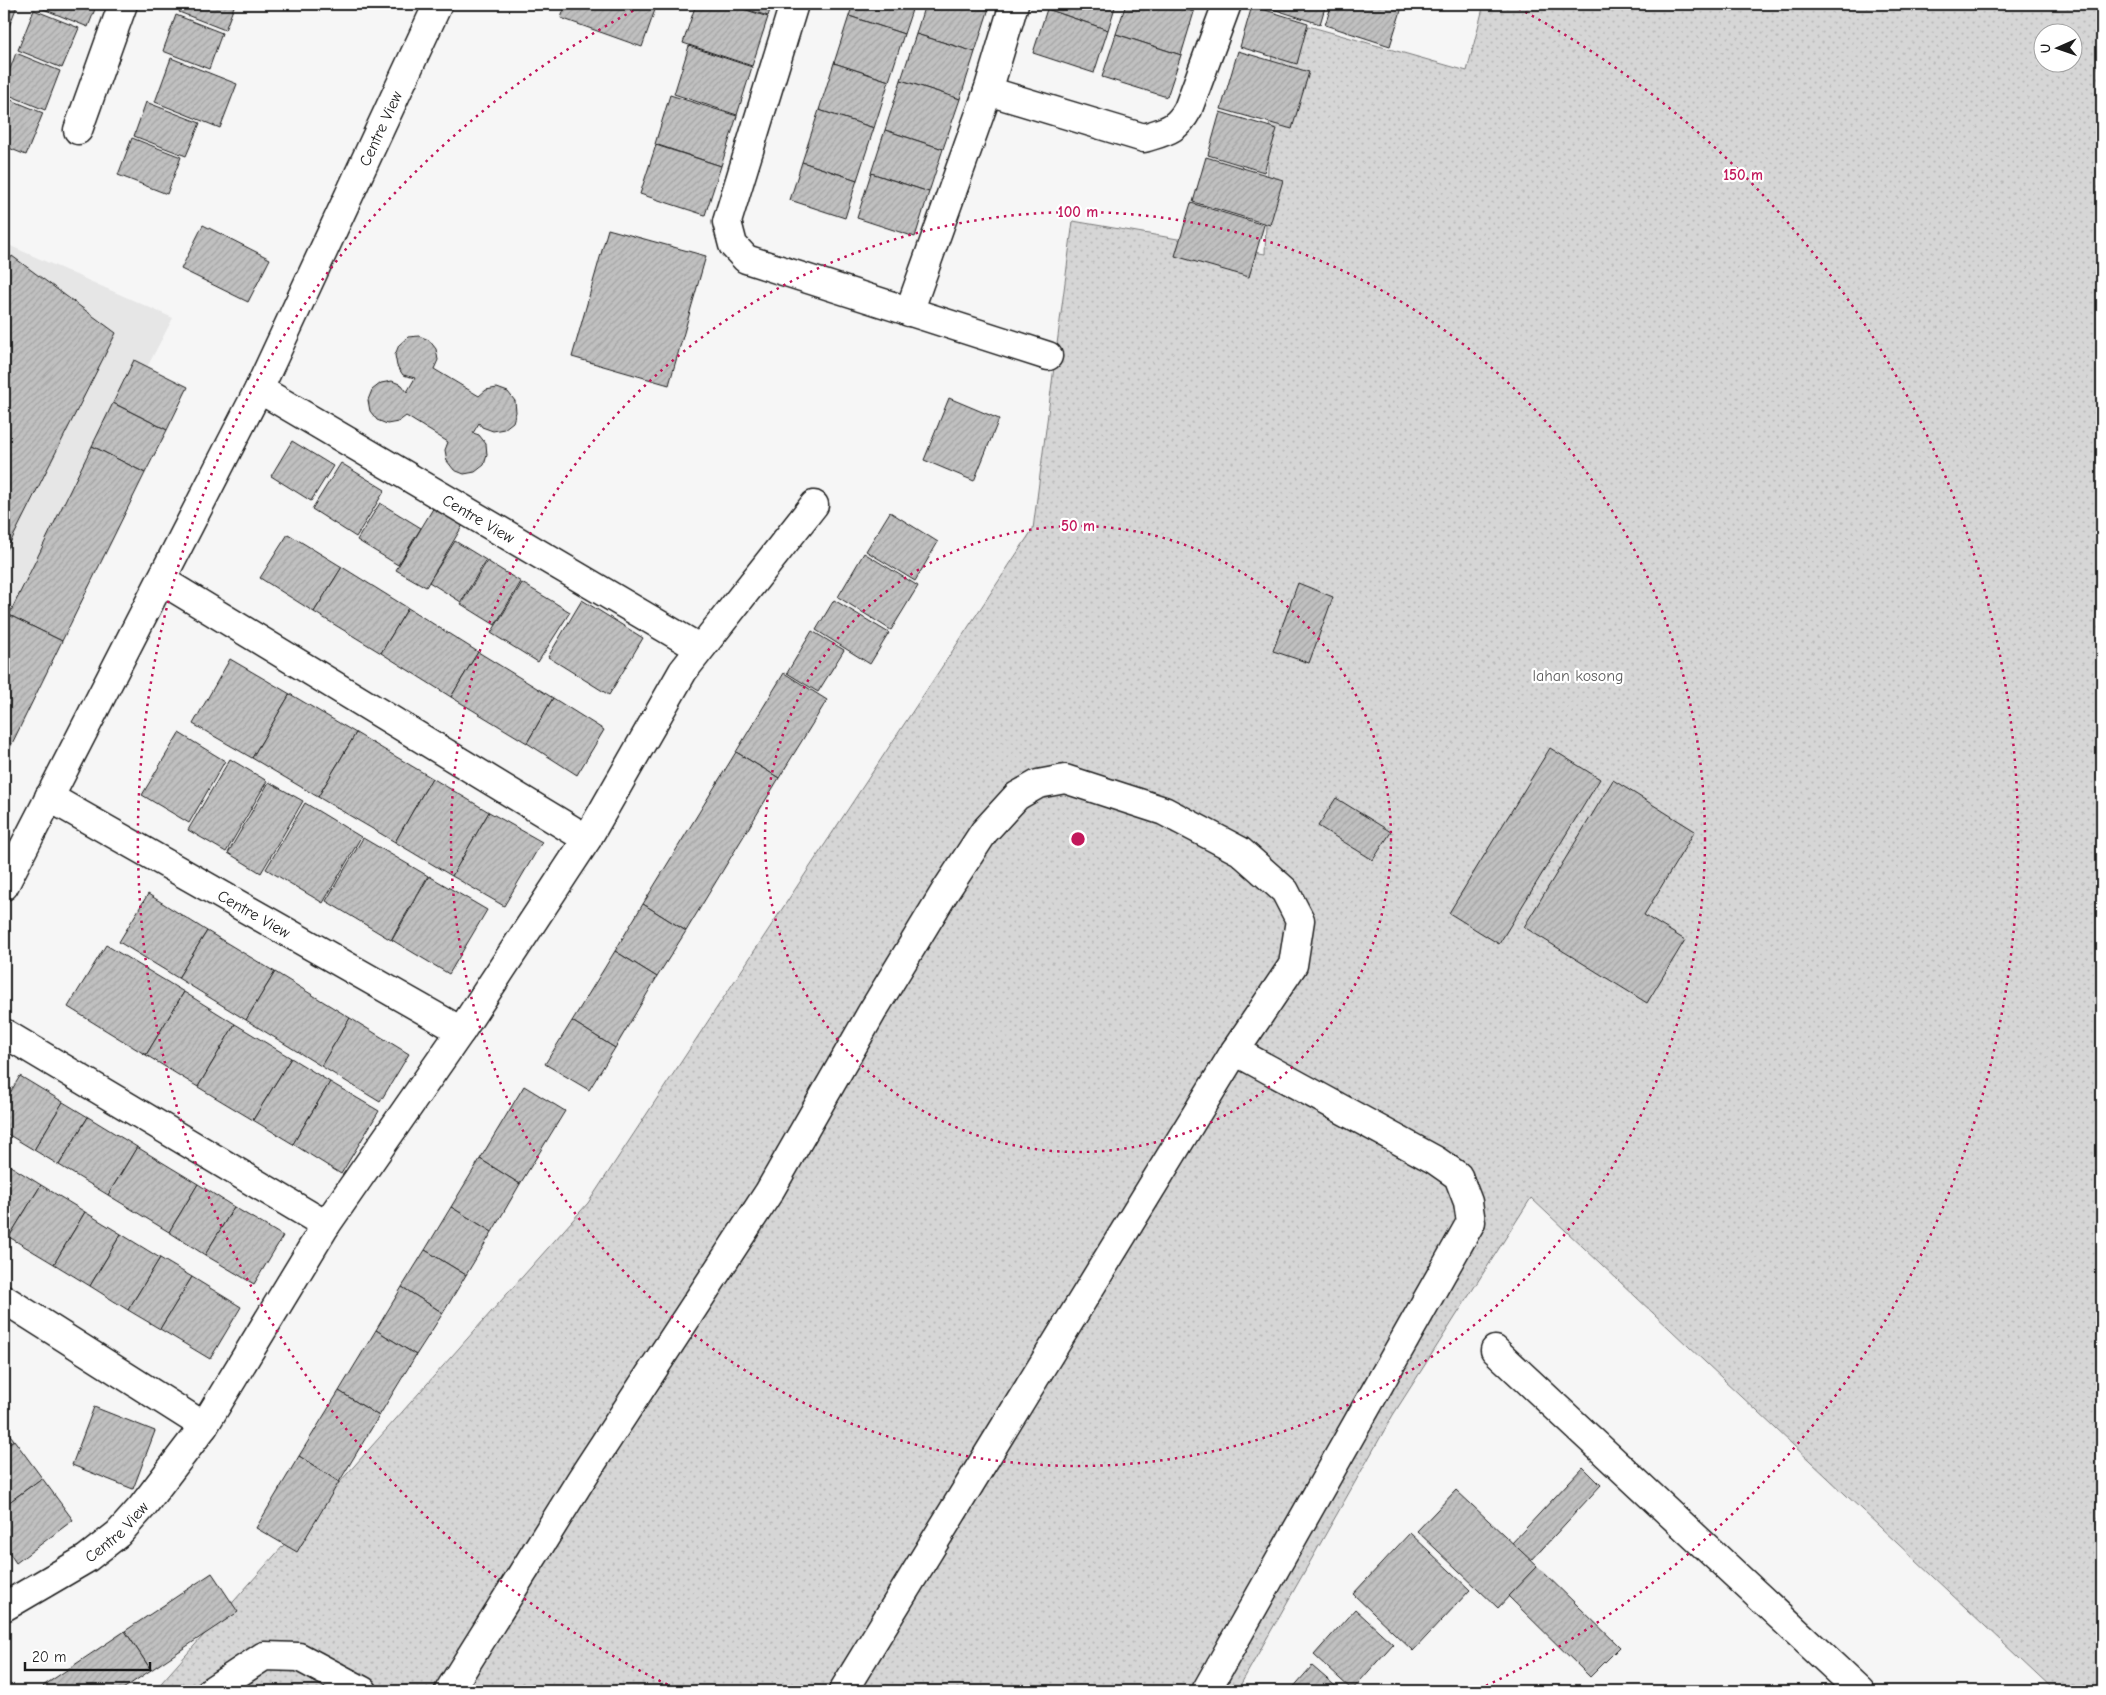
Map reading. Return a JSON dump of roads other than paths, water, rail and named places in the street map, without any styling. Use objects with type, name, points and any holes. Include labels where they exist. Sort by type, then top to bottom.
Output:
[{"type":"street","points":[[78,130],[123,4]]},
{"type":"street","name":"Centre View","points":[[4,886],[259,389],[438,4]]},
{"type":"street","points":[[794,4],[727,222],[733,245],[746,259],[1048,356]]},
{"type":"street","points":[[909,312],[988,91],[1014,4]]},
{"type":"street","points":[[988,91],[1144,138],[1164,132],[1181,123],[1227,4]]},
{"type":"street","name":"Centre View","points":[[259,389],[699,648]]},
{"type":"street","name":"Centre View","points":[[4,1607],[86,1559],[118,1534],[142,1507],[204,1426],[326,1224],[461,1031],[587,839],[683,670],[814,505]]},
{"type":"street","points":[[161,580],[587,839]]},
{"type":"street","points":[[449,1691],[582,1478],[769,1192],[872,1012],[946,890],[984,832],[1017,796],[1038,784],[1065,779],[1164,811],[1240,851],[1285,891],[1300,920],[1293,965],[1236,1051],[843,1691]]},
{"type":"street","name":"Centre View","points":[[49,797],[461,1031]]},
{"type":"street","points":[[4,1033],[326,1224]]},
{"type":"street","points":[[1206,1691],[1471,1222],[1468,1202],[1458,1176],[1435,1160],[1236,1051]]},
{"type":"street","points":[[4,1299],[204,1426]]},
{"type":"street","points":[[1495,1350],[1860,1691]]},
{"type":"street","points":[[211,1691],[264,1656],[299,1657],[363,1691]]},
{"type":"park label","name":"lahan kosong","points":[[1578,675]]}]
